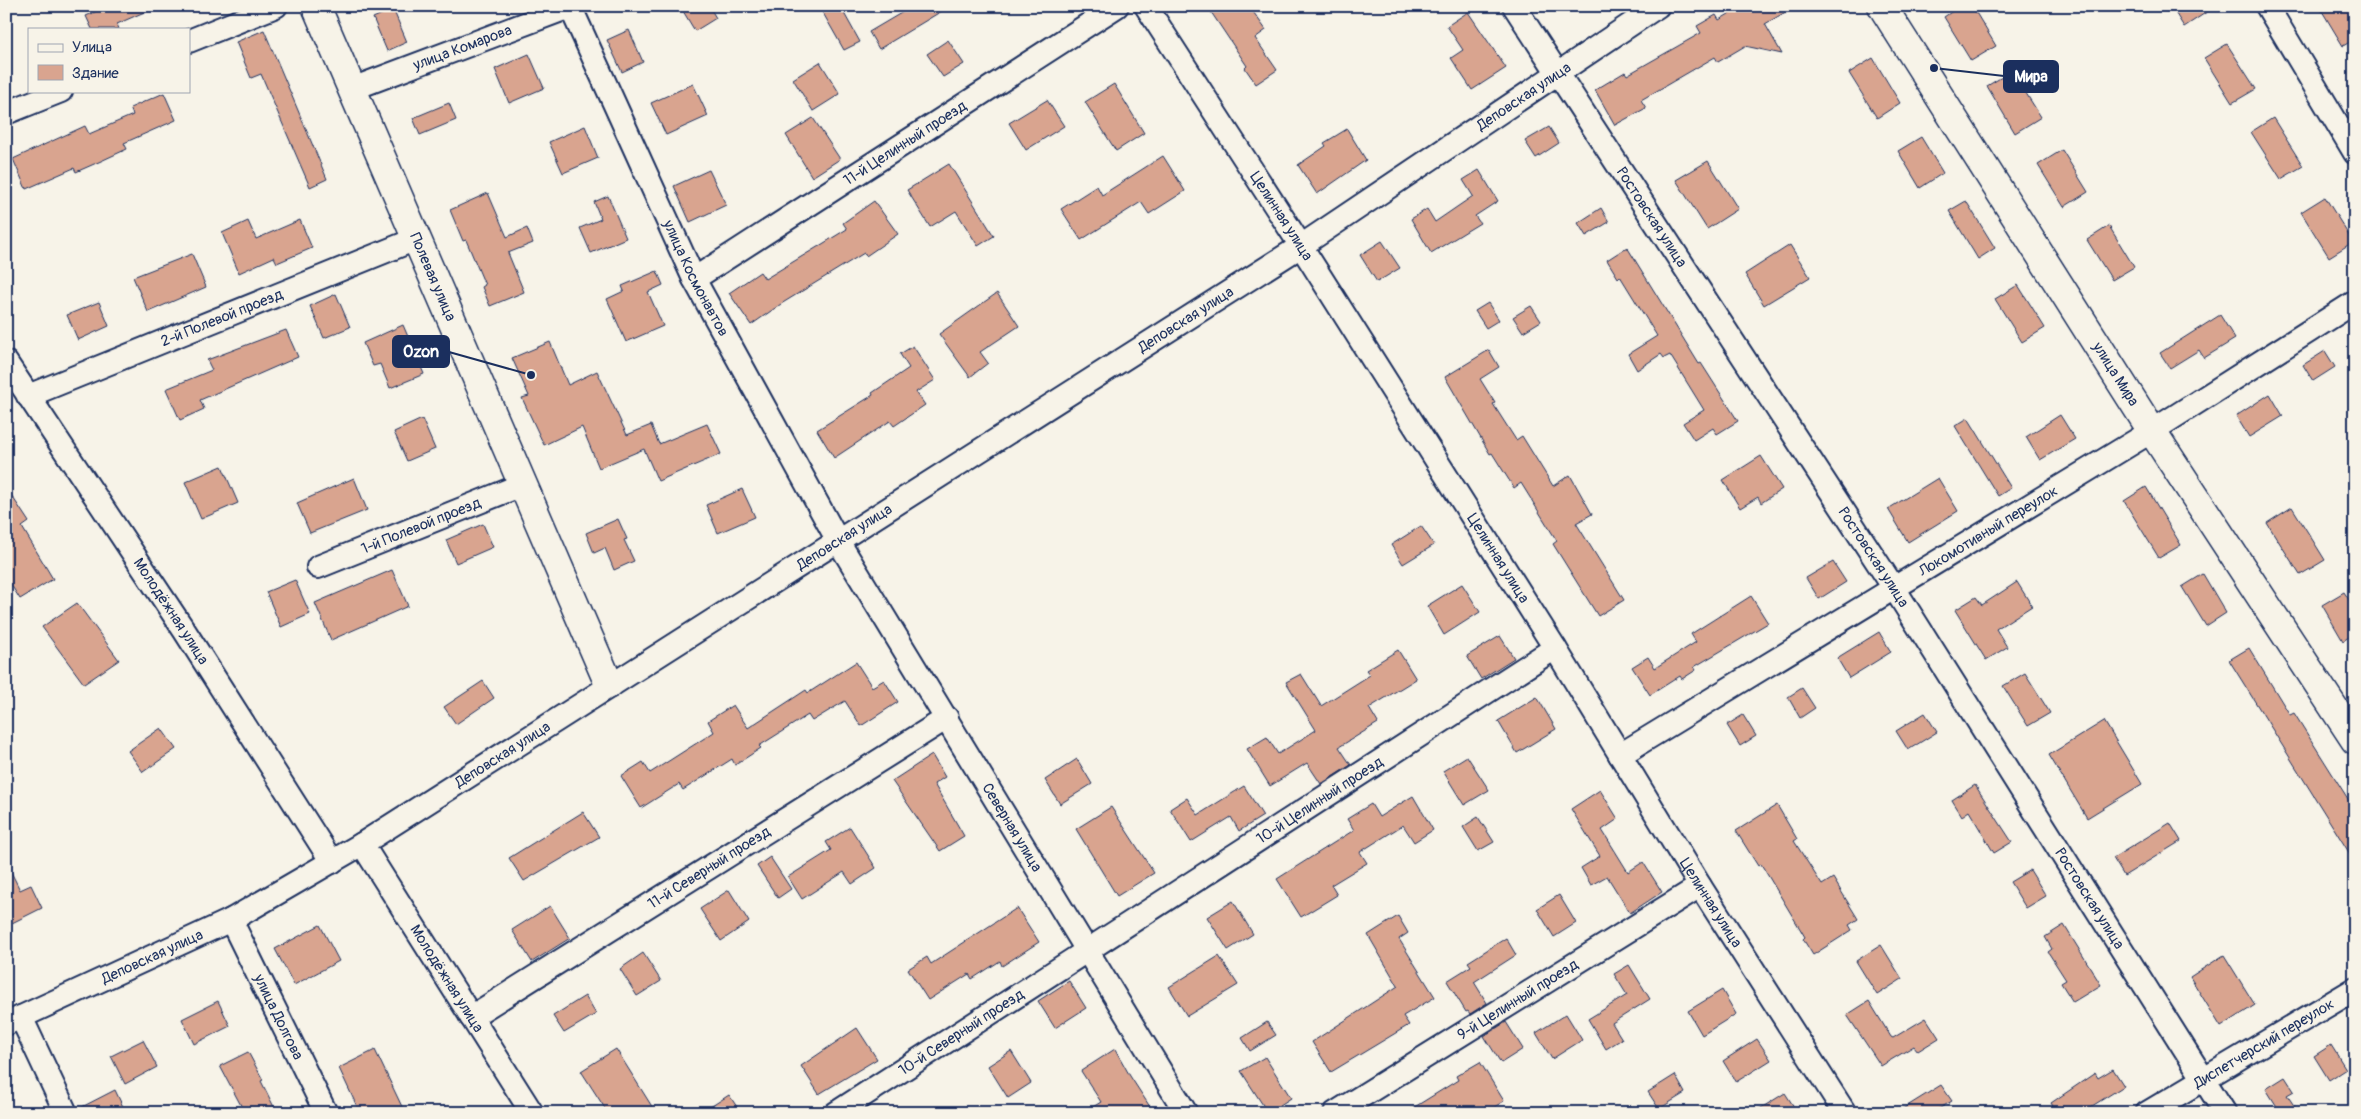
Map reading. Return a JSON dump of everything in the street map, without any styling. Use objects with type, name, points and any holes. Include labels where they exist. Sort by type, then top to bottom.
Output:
[{"type":"street","points":[[190,41],[276,6]]},
{"type":"street","name":"Полевая улица","points":[[316,6],[610,684]]},
{"type":"street","name":"11-й Целинный проезд","points":[[694,279],[1117,6]]},
{"type":"street","name":"Целинная улица","points":[[1146,6],[1301,246],[1555,648],[1841,1112]]},
{"type":"street","name":"Ростовская улица","points":[[1514,6],[1894,588],[2225,1113]]},
{"type":"street","name":"Деповская улица","points":[[13,1020],[231,920],[362,844],[610,684],[1301,246],[1556,72],[1658,6]]},
{"type":"street","name":"улица Мира","points":[[1882,6],[2152,431],[2355,740]]},
{"type":"street","points":[[2267,6],[2355,153]]},
{"type":"street","name":"улица Комарова","points":[[352,89],[570,7]]},
{"type":"street","name":"улица Космонавтов","points":[[570,7],[694,279],[838,541]]},
{"type":"street","points":[[6,113],[58,92]]},
{"type":"street","name":"2-й Полевой проезд","points":[[28,396],[416,240]]},
{"type":"street","name":"Локомотивный переулок","points":[[1620,755],[2152,431],[2355,302]]},
{"type":"street","name":"Молодёжная улица","points":[[6,362],[184,630],[332,862]]},
{"type":"street","name":"1-й Полевой проезд","points":[[318,567],[524,484]]},
{"type":"street","name":"Северная улица","points":[[838,541],[1186,1113]]},
{"type":"street","name":"10-й Целинный проезд","points":[[1086,951],[1555,648]]},
{"type":"street","name":"11-й Северный проезд","points":[[471,1017],[947,718]]},
{"type":"street","name":"Молодёжная улица","points":[[362,844],[532,1113]]},
{"type":"street","name":"9-й Целинный проезд","points":[[1335,1113],[1700,886]]},
{"type":"street","name":"улица Долгова","points":[[231,920],[326,1113]]},
{"type":"street","name":"10-й Северный проезд","points":[[836,1113],[1086,951]]},
{"type":"street","name":"Диспетчерский переулок","points":[[2147,1113],[2355,989]]},
{"type":"street","points":[[13,1020],[66,1113]]},
{"type":"building","points":[[108,6],[158,6],[117,24],[119,28],[92,28],[86,16]]},
{"type":"building","points":[[680,6],[709,6],[716,18],[695,31]]},
{"type":"building","points":[[819,6],[840,6],[860,42],[844,50]]},
{"type":"building","points":[[913,6],[950,6],[879,49],[869,32]]},
{"type":"building","points":[[1207,6],[1249,6],[1266,30],[1255,38],[1277,70],[1256,84],[1245,68],[1247,66]]},
{"type":"building","points":[[1742,6],[1796,6],[1765,24],[1782,54],[1745,46],[1718,62],[1715,57],[1641,100],[1646,108],[1615,125],[1595,90],[1625,72],[1627,75],[1701,33],[1697,26],[1716,15],[1719,20]]},
{"type":"building","points":[[1960,6],[1972,6],[1996,46],[1971,61],[1944,17]]},
{"type":"building","points":[[2171,6],[2216,6],[2184,27]]},
{"type":"building","points":[[2319,6],[2355,6],[2355,39],[2343,46]]},
{"type":"building","points":[[393,9],[407,42],[387,51],[373,18]]},
{"type":"building","points":[[1468,12],[1506,68],[1472,90],[1451,58],[1463,50],[1447,26]]},
{"type":"building","points":[[264,30],[327,179],[310,187],[261,74],[251,78],[236,42]]},
{"type":"building","points":[[629,30],[643,62],[622,72],[607,40]]},
{"type":"building","points":[[948,40],[964,64],[943,77],[927,54]]},
{"type":"building","points":[[2227,44],[2256,89],[2232,103],[2204,58]]},
{"type":"building","points":[[529,54],[544,88],[509,103],[495,69]]},
{"type":"building","points":[[1873,58],[1900,103],[1877,118],[1849,73]]},
{"type":"building","points":[[820,62],[840,94],[813,111],[793,79]]},
{"type":"building","points":[[2012,71],[2041,117],[2015,133],[1987,86]]},
{"type":"building","points":[[693,84],[708,116],[666,135],[651,103]]},
{"type":"building","points":[[1114,84],[1144,133],[1116,151],[1085,102]]},
{"type":"building","points":[[164,93],[176,120],[124,143],[127,149],[101,161],[76,172],[74,168],[26,189],[13,159],[85,126],[89,134],[133,115],[130,108]]},
{"type":"building","points":[[1047,100],[1064,126],[1026,150],[1009,123]]},
{"type":"building","points":[[449,103],[456,120],[420,135],[413,118]]},
{"type":"building","points":[[813,118],[840,159],[812,177],[786,135]]},
{"type":"building","points":[[2273,118],[2303,166],[2281,179],[2251,132]]},
{"type":"building","points":[[585,126],[598,158],[563,173],[549,142]]},
{"type":"building","points":[[1549,127],[1559,143],[1536,158],[1525,141]]},
{"type":"building","points":[[1347,129],[1366,160],[1317,194],[1298,165],[1326,146],[1324,143]]},
{"type":"building","points":[[1921,137],[1943,173],[1920,188],[1898,151]]},
{"type":"building","points":[[2062,150],[2088,192],[2064,207],[2038,165]]},
{"type":"building","points":[[1163,156],[1185,191],[1149,214],[1141,202],[1081,240],[1061,209],[1097,186],[1102,195]]},
{"type":"building","points":[[1708,161],[1738,209],[1707,229],[1676,180]]},
{"type":"building","points":[[949,164],[994,236],[978,246],[956,211],[930,227],[907,190]]},
{"type":"building","points":[[709,170],[726,205],[690,222],[674,186]]},
{"type":"building","points":[[1479,170],[1498,201],[1475,216],[1480,223],[1431,253],[1411,219],[1427,209],[1435,222],[1473,196],[1463,180]]},
{"type":"building","points":[[488,193],[507,237],[527,228],[533,243],[508,253],[524,292],[490,306],[482,287],[485,285],[466,240],[463,241],[450,210]]},
{"type":"building","points":[[608,196],[626,238],[591,253],[580,228],[601,219],[594,202]]},
{"type":"building","points":[[2325,197],[2353,242],[2329,257],[2301,212]]},
{"type":"building","points":[[874,201],[898,234],[866,256],[864,253],[781,304],[751,325],[729,293],[760,272],[765,279],[847,229],[843,223]]},
{"type":"building","points":[[1966,201],[1995,248],[1978,259],[1949,211]]},
{"type":"building","points":[[1601,208],[1609,222],[1586,236],[1578,223]]},
{"type":"building","points":[[300,220],[312,248],[277,263],[274,257],[239,273],[222,233],[248,221],[256,239]]},
{"type":"building","points":[[2109,226],[2134,267],[2112,280],[2087,240]]},
{"type":"building","points":[[1382,241],[1400,268],[1377,282],[1360,255]]},
{"type":"building","points":[[1790,245],[1810,277],[1764,305],[1745,274]]},
{"type":"building","points":[[1627,247],[1699,364],[1701,363],[1738,421],[1717,434],[1713,428],[1694,440],[1683,423],[1704,410],[1670,355],[1664,358],[1661,354],[1637,370],[1628,354],[1657,336],[1620,276],[1618,278],[1607,260]]},
{"type":"building","points":[[192,254],[206,287],[148,312],[133,277]]},
{"type":"building","points":[[657,271],[663,285],[648,292],[663,326],[626,342],[607,299],[624,291],[622,286]]},
{"type":"building","points":[[2018,285],[2045,328],[2022,342],[1995,299]]},
{"type":"building","points":[[997,293],[1019,326],[980,352],[988,363],[970,377],[939,334]]},
{"type":"building","points":[[336,294],[350,327],[324,338],[310,306]]},
{"type":"building","points":[[99,302],[109,326],[78,340],[67,315]]},
{"type":"building","points":[[1488,303],[1499,320],[1486,328],[1475,311]]},
{"type":"building","points":[[1531,306],[1541,321],[1523,332],[1513,317]]},
{"type":"building","points":[[2220,315],[2235,339],[2204,358],[2199,350],[2170,368],[2160,353]]},
{"type":"building","points":[[403,325],[424,374],[390,388],[380,364],[373,366],[363,343]]},
{"type":"building","points":[[286,330],[298,357],[200,400],[204,409],[180,420],[166,389],[212,370],[207,360]]},
{"type":"building","points":[[550,342],[568,385],[597,371],[627,435],[651,425],[659,444],[707,424],[721,454],[658,481],[644,449],[599,468],[582,427],[544,445],[522,398],[529,396],[512,358]]},
{"type":"building","points":[[913,346],[935,380],[916,392],[925,405],[894,426],[890,421],[834,458],[817,430],[873,395],[872,393],[909,368],[900,354]]},
{"type":"building","points":[[1489,350],[1499,367],[1480,379],[1495,403],[1493,404],[1516,440],[1522,436],[1553,486],[1570,475],[1592,514],[1576,523],[1624,600],[1598,616],[1553,544],[1557,541],[1521,483],[1514,488],[1492,453],[1490,454],[1445,377]]},
{"type":"building","points":[[2325,351],[2335,367],[2313,381],[2303,365]]},
{"type":"building","points":[[2270,394],[2283,416],[2249,437],[2236,416]]},
{"type":"building","points":[[2060,415],[2075,439],[2040,460],[2026,437]]},
{"type":"building","points":[[1968,418],[2011,488],[1998,496],[1955,426]]},
{"type":"building","points":[[422,419],[435,449],[407,461],[394,432]]},
{"type":"building","points":[[1761,456],[1782,489],[1761,503],[1758,497],[1740,508],[1723,480]]},
{"type":"building","points":[[222,466],[238,503],[201,519],[185,482]]},
{"type":"building","points":[[354,478],[367,510],[310,533],[297,503]]},
{"type":"building","points":[[1938,478],[1958,511],[1908,542],[1888,509]]},
{"type":"building","points":[[6,487],[29,522],[22,527],[53,579],[20,599],[6,577]]},
{"type":"building","points":[[2146,487],[2181,545],[2159,558],[2124,501]]},
{"type":"building","points":[[742,489],[755,517],[718,533],[706,505]]},
{"type":"building","points":[[2292,507],[2325,560],[2300,575],[2267,523]]},
{"type":"building","points":[[618,519],[627,539],[624,540],[634,561],[614,570],[605,548],[594,553],[586,533]]},
{"type":"building","points":[[483,524],[493,547],[456,563],[446,540]]},
{"type":"building","points":[[1421,526],[1434,545],[1403,564],[1391,545]]},
{"type":"building","points":[[1833,562],[1846,582],[1819,599],[1806,578]]},
{"type":"building","points":[[392,570],[408,606],[331,640],[315,603]]},
{"type":"building","points":[[2203,574],[2226,613],[2206,626],[2182,587]]},
{"type":"building","points":[[295,580],[310,614],[281,627],[266,592]]},
{"type":"building","points":[[2017,582],[2032,606],[1996,629],[2007,647],[1986,660],[1955,610],[1976,597],[1982,605]]},
{"type":"building","points":[[1462,584],[1480,612],[1444,635],[1427,606]]},
{"type":"building","points":[[2344,592],[2355,609],[2355,633],[2343,641],[2322,605]]},
{"type":"building","points":[[1751,596],[1768,623],[1694,667],[1696,670],[1682,679],[1680,676],[1650,695],[1632,667],[1648,657],[1655,668],[1696,642],[1691,634]]},
{"type":"building","points":[[77,603],[119,660],[84,684],[42,627]]},
{"type":"building","points":[[1879,632],[1891,652],[1849,678],[1837,658]]},
{"type":"building","points":[[1500,636],[1514,658],[1481,679],[1467,656]]},
{"type":"building","points":[[2249,648],[2290,715],[2294,713],[2355,810],[2355,862],[2229,660]]},
{"type":"building","points":[[1398,650],[1416,679],[1369,708],[1378,723],[1339,747],[1351,765],[1321,784],[1307,763],[1270,786],[1247,749],[1267,737],[1278,754],[1316,730],[1286,682],[1301,674],[1321,706],[1370,675],[1366,670]]},
{"type":"building","points":[[856,662],[872,687],[884,680],[898,702],[861,726],[845,701],[812,721],[808,715],[759,746],[761,748],[735,765],[732,759],[683,790],[679,784],[641,808],[621,776],[643,762],[650,773],[714,732],[708,721],[733,705],[748,728],[806,690],[808,693]]},
{"type":"building","points":[[2025,673],[2050,713],[2028,726],[2003,686]]},
{"type":"building","points":[[483,681],[494,698],[456,724],[444,707]]},
{"type":"building","points":[[1802,688],[1815,708],[1800,718],[1788,697]]},
{"type":"building","points":[[1537,697],[1556,729],[1517,753],[1498,721]]},
{"type":"building","points":[[1925,713],[1937,732],[1908,750],[1896,731]]},
{"type":"building","points":[[1743,715],[1756,736],[1740,746],[1727,725]]},
{"type":"building","points":[[2104,721],[2142,784],[2087,818],[2049,755]]},
{"type":"building","points":[[161,728],[176,749],[143,772],[128,751]]},
{"type":"building","points":[[932,755],[945,777],[934,784],[964,836],[940,851],[892,781]]},
{"type":"building","points":[[1467,756],[1489,790],[1464,805],[1443,771]]},
{"type":"building","points":[[1077,759],[1092,784],[1060,804],[1045,780]]},
{"type":"building","points":[[1975,785],[2012,842],[1994,853],[1969,811],[1962,816],[1952,800]]},
{"type":"building","points":[[1244,786],[1263,816],[1239,831],[1231,817],[1191,842],[1170,809],[1187,798],[1198,815]]},
{"type":"building","points":[[1600,790],[1618,819],[1602,830],[1628,872],[1643,862],[1662,892],[1630,913],[1607,876],[1591,885],[1581,868],[1600,856],[1571,809]]},
{"type":"building","points":[[1413,796],[1433,830],[1414,842],[1403,825],[1360,852],[1367,863],[1331,885],[1337,895],[1301,917],[1277,879],[1354,830],[1347,819],[1371,804],[1379,817]]},
{"type":"building","points":[[1777,805],[1797,839],[1794,841],[1822,885],[1833,878],[1858,919],[1849,925],[1852,930],[1813,955],[1803,939],[1805,937],[1761,864],[1758,866],[1736,831]]},
{"type":"building","points":[[1111,807],[1154,873],[1117,896],[1076,829]]},
{"type":"building","points":[[583,812],[599,837],[524,881],[509,858]]},
{"type":"building","points":[[1478,817],[1494,842],[1478,851],[1463,827]]},
{"type":"building","points":[[2170,823],[2181,841],[2124,876],[2113,858]]},
{"type":"building","points":[[850,827],[876,868],[852,884],[844,872],[802,899],[788,877],[831,850],[826,842]]},
{"type":"building","points":[[770,857],[791,889],[778,898],[757,866]]},
{"type":"building","points":[[6,862],[20,890],[31,885],[42,908],[6,926]]},
{"type":"building","points":[[2030,870],[2046,896],[2026,908],[2010,882]]},
{"type":"building","points":[[729,890],[749,922],[721,941],[700,909]]},
{"type":"building","points":[[1559,895],[1576,923],[1554,937],[1537,909]]},
{"type":"building","points":[[1233,901],[1253,934],[1228,950],[1207,917]]},
{"type":"building","points":[[550,906],[570,938],[532,962],[512,930]]},
{"type":"building","points":[[1017,908],[1039,942],[1002,966],[1000,961],[972,979],[969,974],[928,1000],[908,969],[927,957],[931,964]]},
{"type":"building","points":[[1398,916],[1408,933],[1399,939],[1435,997],[1403,1016],[1409,1025],[1331,1072],[1312,1042],[1398,986],[1368,935]]},
{"type":"building","points":[[320,925],[339,961],[294,985],[275,949]]},
{"type":"building","points":[[2064,925],[2101,985],[2073,1002],[2061,983],[2066,980],[2048,952],[2052,949],[2045,937]]},
{"type":"building","points":[[1506,938],[1516,955],[1474,982],[1487,1003],[1470,1014],[1468,1011],[1466,1012],[1447,981],[1471,966],[1468,962]]},
{"type":"building","points":[[1881,945],[1902,979],[1877,995],[1856,961]]},
{"type":"building","points":[[643,953],[661,981],[637,996],[620,969]]},
{"type":"building","points":[[2224,955],[2255,1005],[2221,1027],[2190,977]]},
{"type":"building","points":[[1219,956],[1238,985],[1187,1016],[1169,987]]},
{"type":"building","points":[[1629,965],[1650,999],[1612,1023],[1622,1039],[1606,1049],[1588,1019],[1627,995],[1614,974]]},
{"type":"building","points":[[1069,981],[1086,1008],[1055,1028],[1038,1001]]},
{"type":"building","points":[[1722,990],[1736,1014],[1702,1035],[1688,1011]]},
{"type":"building","points":[[585,996],[596,1014],[564,1033],[553,1016]]},
{"type":"building","points":[[218,1001],[230,1026],[194,1044],[182,1019]]},
{"type":"building","points":[[1869,1001],[1891,1037],[1893,1038],[1926,1018],[1939,1038],[1918,1051],[1914,1046],[1881,1066],[1847,1015]]},
{"type":"building","points":[[1566,1014],[1582,1040],[1552,1059],[1536,1033]]},
{"type":"building","points":[[1267,1022],[1276,1035],[1250,1051],[1242,1038]]},
{"type":"building","points":[[1506,1022],[1523,1049],[1501,1063],[1484,1036]]},
{"type":"building","points":[[857,1028],[877,1059],[819,1094],[801,1066]]},
{"type":"building","points":[[1757,1039],[1771,1060],[1736,1082],[1723,1061]]},
{"type":"building","points":[[143,1040],[157,1067],[125,1084],[111,1056]]},
{"type":"building","points":[[2331,1045],[2346,1069],[2329,1080],[2314,1056]]},
{"type":"building","points":[[616,1049],[656,1113],[608,1113],[581,1071]]},
{"type":"building","points":[[1115,1049],[1154,1113],[1083,1113],[1101,1102],[1081,1071]]},
{"type":"building","points":[[375,1050],[405,1113],[360,1113],[339,1068]]},
{"type":"building","points":[[1011,1051],[1031,1083],[1008,1098],[988,1066]]},
{"type":"building","points":[[248,1052],[263,1080],[261,1081],[277,1113],[245,1113],[220,1066]]},
{"type":"building","points":[[1265,1057],[1291,1098],[1268,1113],[1241,1071]]},
{"type":"building","points":[[1480,1062],[1504,1101],[1485,1113],[1405,1113],[1458,1080],[1456,1076]]},
{"type":"building","points":[[2113,1069],[2124,1086],[2081,1113],[2057,1113],[2051,1103],[2095,1073],[2098,1078]]},
{"type":"building","points":[[1675,1075],[1685,1093],[1659,1109],[1648,1092]]},
{"type":"building","points":[[2285,1077],[2294,1091],[2287,1095],[2299,1113],[2281,1113],[2266,1089]]},
{"type":"building","points":[[1941,1085],[1952,1101],[1932,1113],[1896,1113]]},
{"type":"building","points":[[115,1090],[126,1113],[79,1113],[78,1109]]},
{"type":"building","points":[[1785,1093],[1798,1113],[1753,1113]]},
{"type":"building","points":[[729,1095],[741,1113],[701,1113]]},
{"type":"place","name":"Мира","points":[[1934,68]]},
{"type":"place","name":"Ozon","points":[[531,375]]}]
